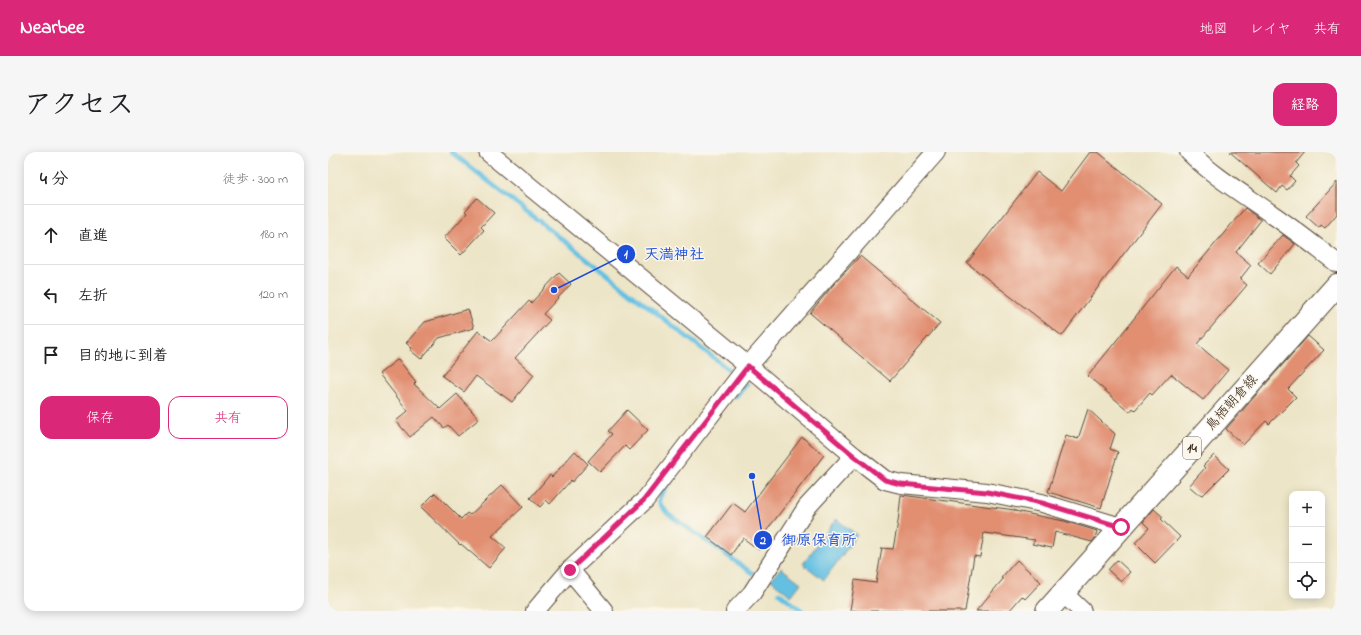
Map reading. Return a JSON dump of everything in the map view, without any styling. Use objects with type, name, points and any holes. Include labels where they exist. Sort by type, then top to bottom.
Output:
[{"type":"main road","name":"鳥栖朝倉線","points":[[1047,611],[1062,592],[1337,285]]},
{"type":"street","points":[[488,152],[748,366],[854,456],[885,480],[896,483],[987,492],[1042,503],[1121,527]]},
{"type":"street","points":[[535,611],[570,570],[644,500],[748,366],[936,152]]},
{"type":"street","points":[[1189,152],[1199,162],[1220,178],[1275,216],[1337,263]]},
{"type":"street","points":[[735,611],[752,593],[807,507],[854,456]]},
{"type":"street","points":[[570,570],[604,611]]},
{"type":"street","points":[[1062,592],[1082,611]]},
{"type":"water","points":[[836,519],[857,535],[824,580],[803,564]]},
{"type":"water","points":[[781,568],[801,583],[791,596],[771,580]]},
{"type":"building","points":[[1090,152],[1098,152],[1162,204],[1062,336],[967,263],[1037,172],[1061,191]]},
{"type":"building","points":[[1230,152],[1305,152],[1296,163],[1299,166],[1290,176],[1295,181],[1287,190],[1282,186],[1277,193]]},
{"type":"building","points":[[1337,182],[1337,214],[1325,228],[1321,225],[1319,228],[1306,216]]},
{"type":"building","points":[[477,198],[494,213],[481,227],[484,230],[461,255],[444,238],[467,213],[465,211]]},
{"type":"building","points":[[1245,208],[1261,220],[1236,252],[1251,265],[1240,279],[1247,285],[1197,344],[1228,370],[1203,400],[1171,374],[1152,395],[1150,393],[1135,410],[1133,408],[1130,412],[1088,376],[1176,266],[1188,276]]},
{"type":"building","points":[[1283,235],[1295,244],[1270,274],[1258,263]]},
{"type":"building","points":[[860,256],[940,323],[890,381],[810,313]]},
{"type":"building","points":[[559,273],[571,284],[543,314],[550,320],[515,358],[534,375],[512,402],[476,376],[464,392],[442,376],[478,331],[492,341],[529,301],[531,303]]},
{"type":"building","points":[[468,309],[474,328],[439,338],[421,359],[410,350],[412,348],[406,343],[425,322]]},
{"type":"building","points":[[1308,336],[1324,350],[1288,389],[1296,397],[1269,424],[1266,421],[1243,445],[1226,429]]},
{"type":"building","points":[[398,359],[416,382],[414,384],[440,409],[457,394],[479,419],[458,436],[448,425],[444,428],[434,417],[410,437],[396,421],[408,411],[379,374]]},
{"type":"building","points":[[1088,409],[1115,434],[1110,449],[1118,452],[1101,508],[1048,492],[1066,435],[1078,439]]},
{"type":"building","points":[[627,410],[648,430],[629,450],[625,446],[600,472],[588,461],[612,434],[608,431]]},
{"type":"building","points":[[802,437],[824,455],[764,534],[768,538],[759,550],[743,538],[731,555],[707,537],[733,503],[745,512]]},
{"type":"building","points":[[575,451],[588,464],[572,482],[571,480],[550,504],[546,500],[540,507],[530,498],[550,475],[552,477]]},
{"type":"building","points":[[1214,455],[1229,469],[1203,495],[1196,492],[1189,486],[1205,468],[1203,466]]},
{"type":"building","points":[[502,485],[523,507],[492,536],[506,548],[489,568],[461,544],[460,545],[421,507],[435,493],[461,519],[467,513],[470,515]]},
{"type":"building","points":[[901,495],[1015,510],[1064,521],[1097,531],[1092,542],[1055,532],[1052,548],[1032,544],[1035,540],[984,533],[980,557],[974,556],[965,611],[850,610],[855,580],[876,583],[882,548],[893,549]]},
{"type":"building","points":[[1154,509],[1163,517],[1161,519],[1180,537],[1155,563],[1135,543],[1149,528],[1143,522]]},
{"type":"building","points":[[1017,560],[1041,582],[1025,599],[1022,596],[1009,611],[976,611],[1003,579],[1001,578]]},
{"type":"building","points":[[1117,560],[1130,572],[1121,582],[1108,570]]},
{"type":"waterway","points":[[451,152],[728,369]]},
{"type":"waterway","points":[[736,396],[747,384]]},
{"type":"waterway","points":[[673,478],[659,498],[660,504],[668,514],[752,573]]},
{"type":"waterway","points":[[779,593],[803,611]]},
{"type":"place","name":"天満神社","points":[[554,290]]},
{"type":"place","name":"御原保育所","points":[[752,476]]},
{"type":"route","points":[[570,570],[644,500],[748,366],[854,456],[885,480],[901,484],[987,492],[1042,503],[1121,527]]}]
